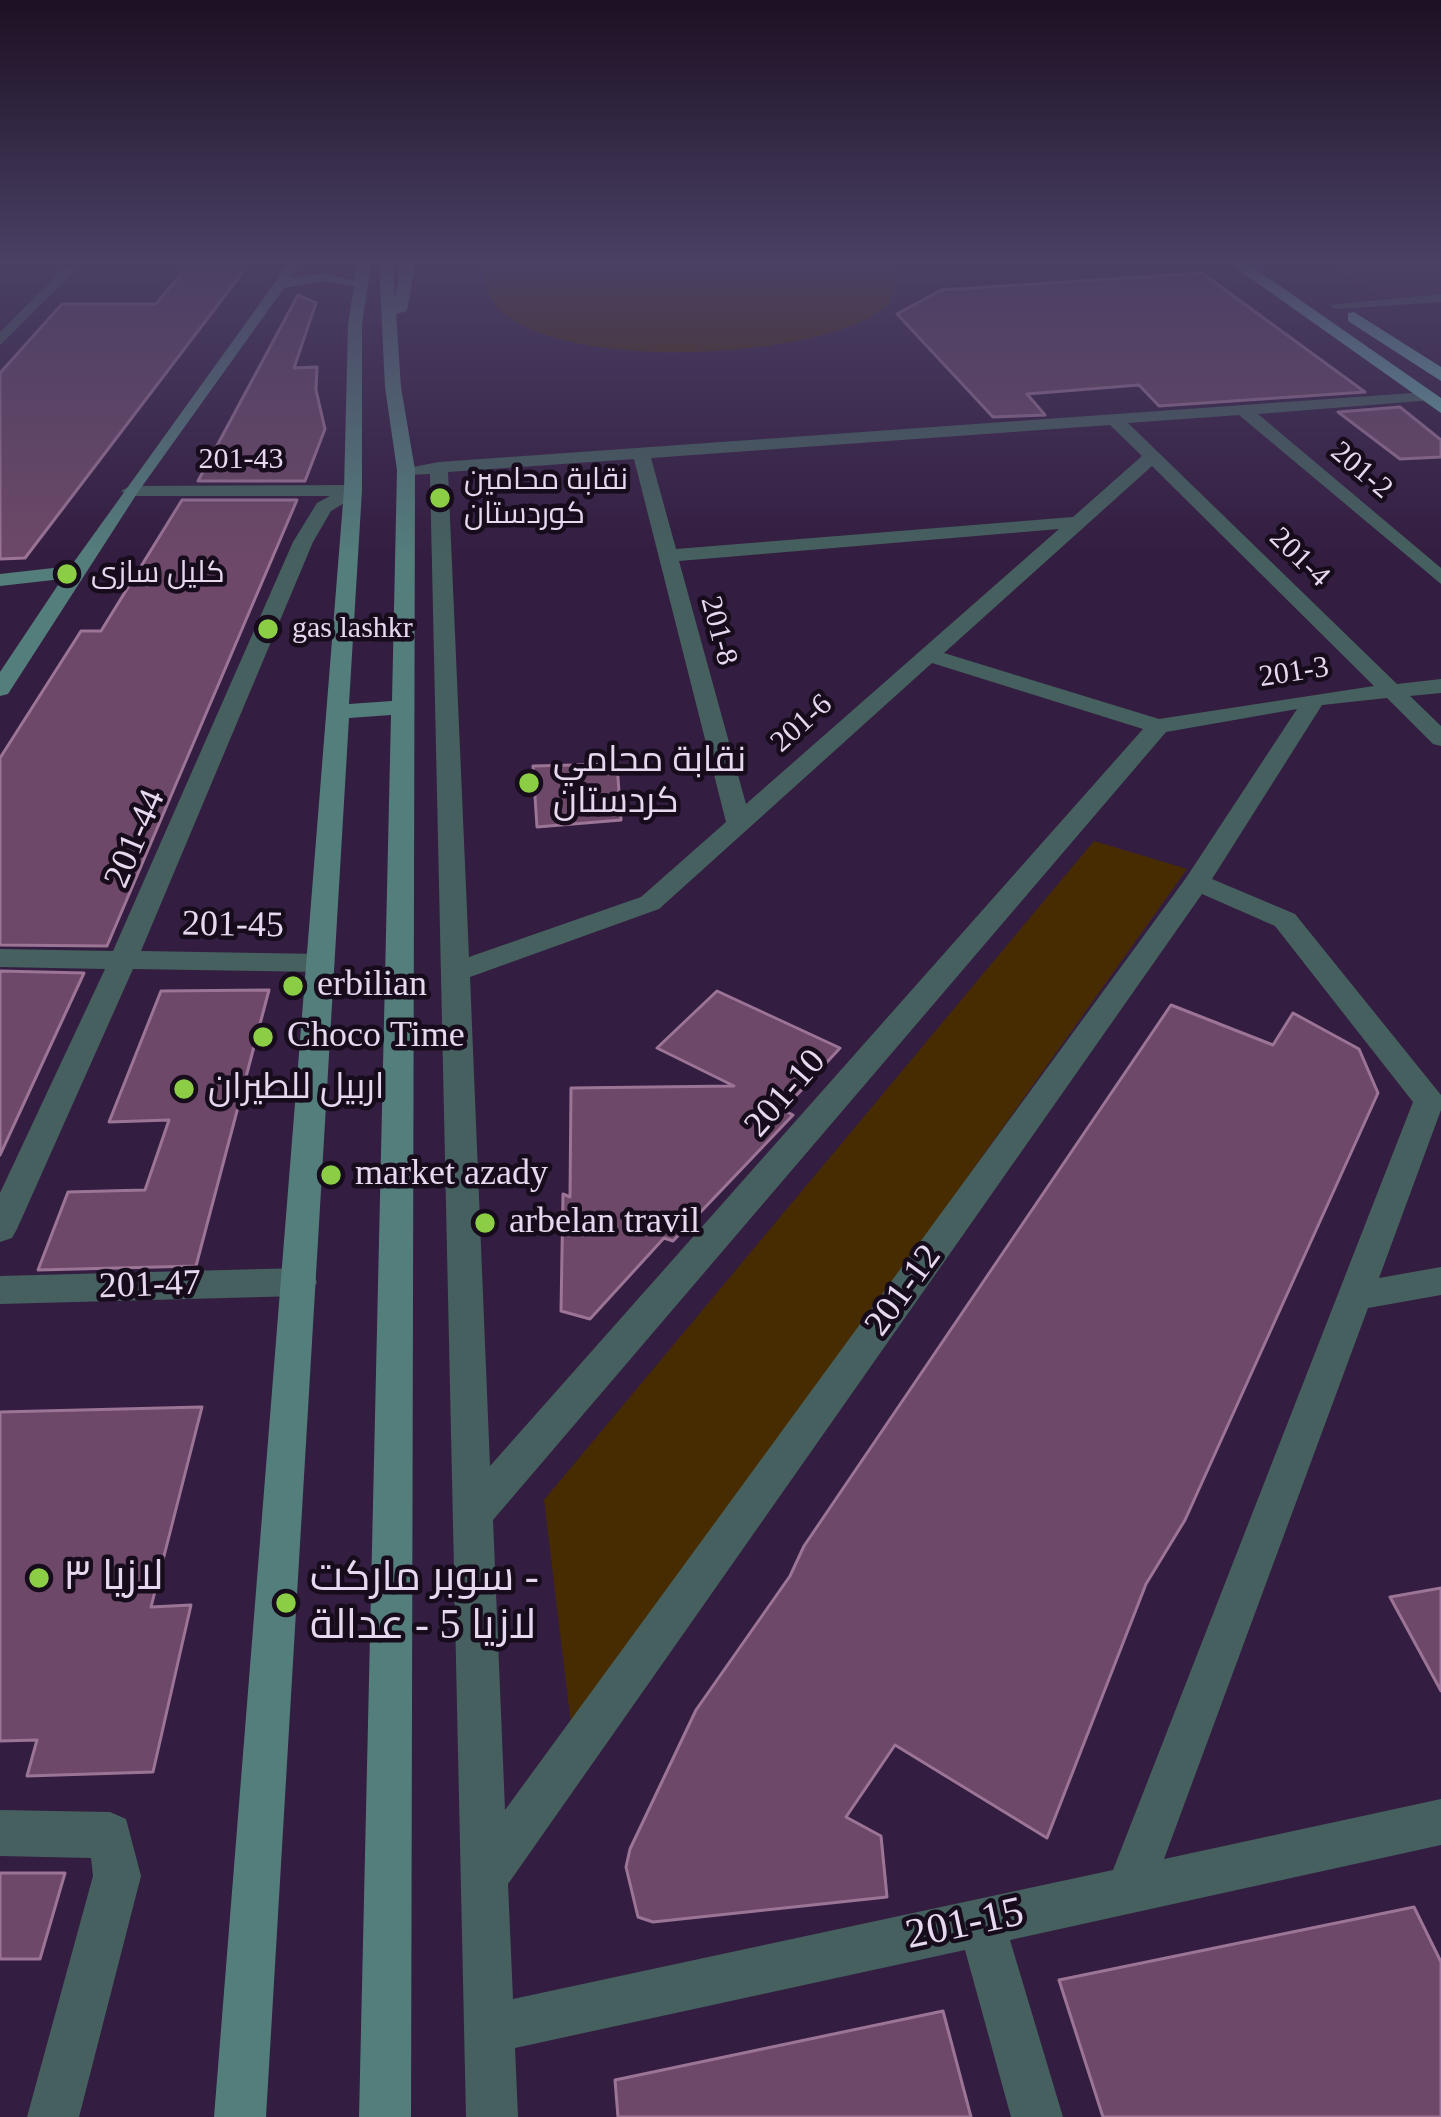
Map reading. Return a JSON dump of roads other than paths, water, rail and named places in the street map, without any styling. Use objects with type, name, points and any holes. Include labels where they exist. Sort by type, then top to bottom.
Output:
[{"type":"highway","points":[[1377,362],[1434,402]]},
{"type":"main road","points":[[0,689],[29,600],[77,571],[224,362]]},
{"type":"main road","points":[[240,2117],[353,490],[355,362]]},
{"type":"main road","points":[[386,2117],[403,707],[423,468],[393,387],[393,362]]},
{"type":"main road","points":[[0,580],[77,571]]},
{"type":"main road","points":[[337,712],[403,707]]},
{"type":"street","points":[[492,2117],[455,972],[423,468],[1243,410],[1434,402]]},
{"type":"street","name":"201-2","points":[[1243,410],[1441,578]]},
{"type":"street","name":"201-4","points":[[1114,419],[1441,739]]},
{"type":"street","name":"201-8","points":[[640,453],[739,824]]},
{"type":"street","name":"201-6","points":[[455,972],[650,903],[1152,456]]},
{"type":"street","name":"201-43","points":[[130,491],[353,490]]},
{"type":"street","name":"201-44","points":[[0,1229],[123,960],[303,542],[324,507],[353,490]]},
{"type":"street","points":[[666,556],[1078,522]]},
{"type":"street","points":[[928,655],[1158,726]]},
{"type":"street","name":"201-3","points":[[1158,726],[1315,699],[1441,686]]},
{"type":"street","name":"201-12","points":[[485,1876],[1197,882],[1315,699]]},
{"type":"street","name":"201-10","points":[[473,1514],[1158,726]]},
{"type":"street","points":[[1129,1889],[1429,1101],[1285,920],[1197,882]]},
{"type":"street","name":"201-45","points":[[0,958],[321,963]]},
{"type":"street","points":[[1356,1296],[1441,1281]]},
{"type":"street","name":"201-47","points":[[0,1290],[300,1282]]},
{"type":"street","name":"201-15","points":[[489,2029],[1440,1825]]},
{"type":"street","points":[[0,1833],[110,1835],[117,1876],[53,2117]]},
{"type":"street","points":[[981,1922],[1037,2117]]},
{"type":"place","name":"نقابة محامين كوردستان","points":[[440,498]]},
{"type":"place","name":"کلیل سازی","points":[[67,574]]},
{"type":"place","name":"gas lashkr","points":[[268,629]]},
{"type":"place","name":"نقابة محامي كردستان","points":[[529,783]]},
{"type":"place","name":"erbilian","points":[[293,986]]},
{"type":"place","name":"Choco Time","points":[[263,1037]]},
{"type":"place","name":"اربيل للطيران","points":[[184,1089]]},
{"type":"place","name":"market azady","points":[[331,1175]]},
{"type":"place","name":"arbelan travil","points":[[485,1223]]},
{"type":"place","name":"لازیا ٣","points":[[39,1578]]},
{"type":"place","name":"سوبر ماركت - لازيا 5 - عدالة","points":[[286,1603]]}]
